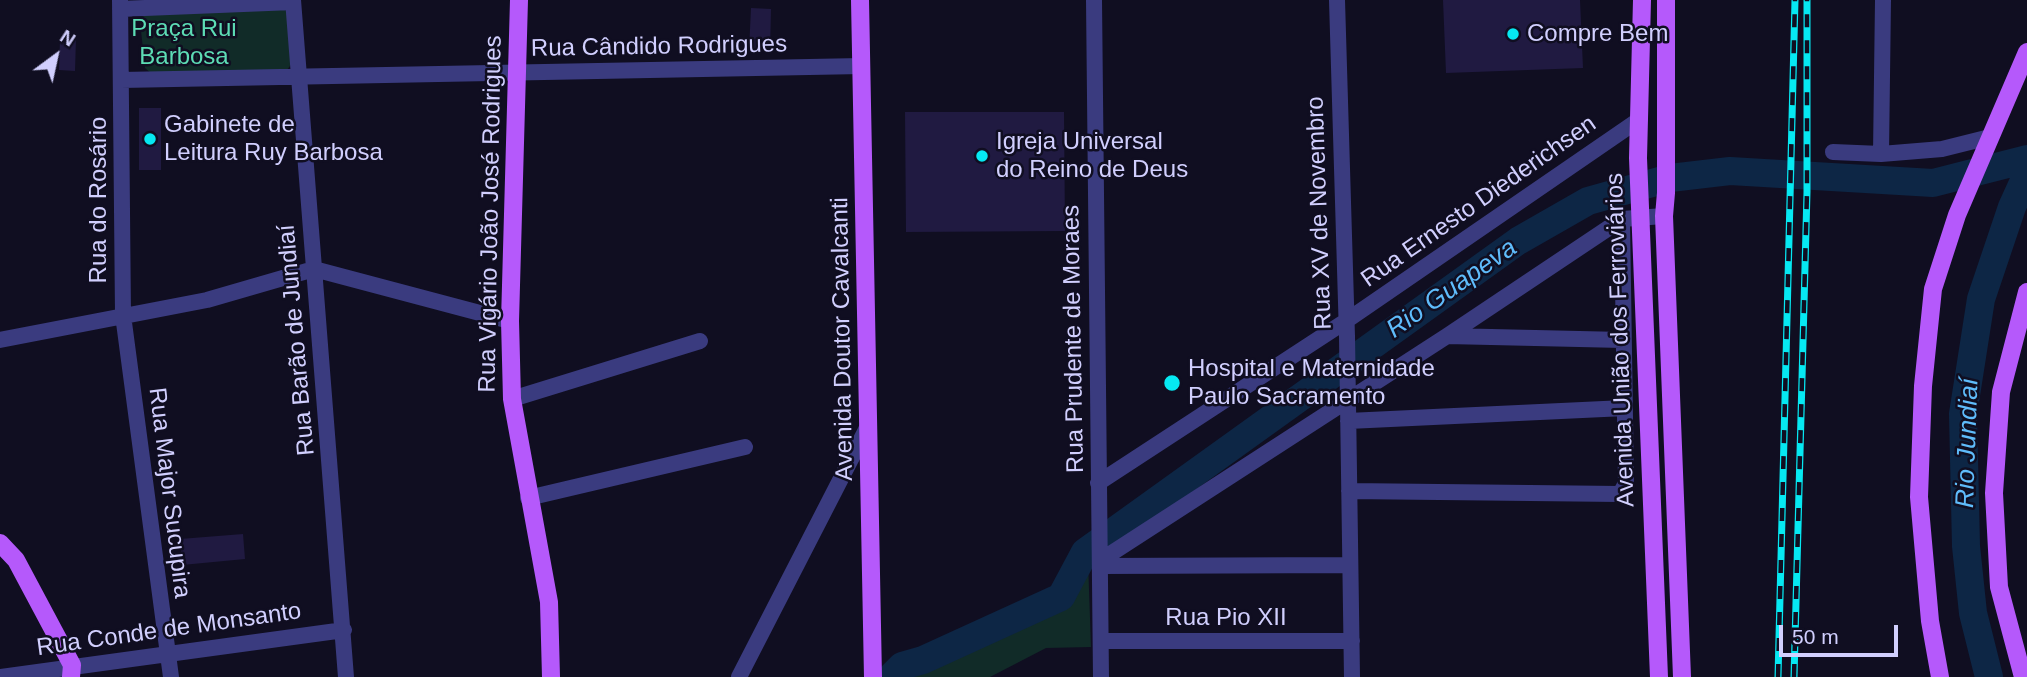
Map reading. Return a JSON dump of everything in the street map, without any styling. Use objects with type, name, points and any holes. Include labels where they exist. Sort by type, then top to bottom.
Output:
[{"type":"main road","name":"Rua Vigário João José Rodrigues","points":[[519,0],[510,321],[512,399],[548,602],[551,677]]},
{"type":"main road","name":"Avenida Doutor Cavalcanti","points":[[860,0],[873,677]]},
{"type":"main road","name":"Avenida União dos Ferroviários","points":[[1642,0],[1638,158],[1659,677]]},
{"type":"main road","name":"Avenida União dos Ferroviários","points":[[1666,0],[1664,216],[1682,677]]},
{"type":"main road","points":[[1940,677],[1930,621],[1919,496],[1923,386],[1933,289],[1957,215],[2027,52]]},
{"type":"main road","points":[[2023,677],[1999,587],[1994,493],[2001,392],[2027,292]]},
{"type":"main road","points":[[0,543],[16,560],[71,671]]},
{"type":"street","name":"Rua Prudente de Moraes","points":[[1094,0],[1101,677]]},
{"type":"street","name":"Rua XV de Novembro","points":[[1337,0],[1347,329],[1352,677]]},
{"type":"street","points":[[1881,154],[1883,0]]},
{"type":"street","points":[[120,4],[293,1]]},
{"type":"street","name":"Rua Barão de Jundiaí","points":[[293,1],[346,677]]},
{"type":"street","name":"Rua do Rosário","points":[[120,4],[123,316]]},
{"type":"street","name":"Rua Cândido Rodrigues","points":[[121,80],[862,66]]},
{"type":"street","name":"Rua Ernesto Diederichsen","points":[[1098,483],[1347,329],[1640,119]]},
{"type":"street","points":[[1833,152],[1881,154],[1941,149],[1990,137]]},
{"type":"street","points":[[1101,557],[1348,392],[1447,336],[1622,219],[1640,215],[1664,216]]},
{"type":"street","points":[[1349,491],[1620,495],[1626,483],[1622,219]]},
{"type":"street","points":[[0,341],[207,300],[314,269],[510,321]]},
{"type":"street","name":"Rua Major Sucupira","points":[[123,316],[170,677]]},
{"type":"street","points":[[1447,336],[1623,340]]},
{"type":"street","points":[[512,399],[700,341]]},
{"type":"street","points":[[1348,421],[1625,408]]},
{"type":"street","points":[[739,677],[869,423]]},
{"type":"street","points":[[528,498],[745,447]]},
{"type":"street","points":[[1101,557],[1350,565]]},
{"type":"street","name":"Rua Conde de Monsanto","points":[[0,677],[71,671],[167,653],[344,630]]},
{"type":"street","name":"Rua Pio XII","points":[[1101,641],[1352,641]]},
{"type":"green space","name":"Praça Rui Barbosa","points":[[283,9],[289,13],[292,63],[285,73],[153,75],[145,68],[140,21],[146,13]]},
{"type":"green space","points":[[1088,560],[1091,647],[1046,648],[990,677],[911,677],[920,670],[1019,627],[1070,600]]},
{"type":"building","name":"Compre Bem","points":[[1443,0],[1580,0],[1583,68],[1446,73]]},
{"type":"building","points":[[751,8],[771,9],[770,52],[749,51]]},
{"type":"building","points":[[60,39],[76,39],[75,71],[59,70]]},
{"type":"building","name":"Gabinete de Leitura Ruy Barbosa","points":[[139,108],[161,108],[161,170],[139,170]]},
{"type":"building","points":[[905,112],[1064,112],[1065,231],[906,232]]},
{"type":"building","points":[[243,534],[245,559],[182,565],[180,539]]},
{"type":"waterway","name":"Rio Guapeva","points":[[891,677],[902,666],[923,660],[1061,597],[1085,552],[1518,241],[1588,201],[1670,178],[1730,171],[1933,183],[2027,159]]},
{"type":"waterway","name":"Rio Jundiaí","points":[[1989,677],[1973,613],[1966,546],[1963,414],[1981,299],[2012,207],[2027,174]]},
{"type":"railway","points":[[1778,677],[1795,0]]},
{"type":"railway","points":[[1794,677],[1807,192],[1807,0]]},
{"type":"place","name":"Compre Bem","points":[[1513,34]]},
{"type":"place","name":"Gabinete de Leitura Ruy Barbosa","points":[[150,139]]},
{"type":"place","name":"Igreja Universal do Reino de Deus","points":[[982,156]]},
{"type":"place","name":"Hospital e Maternidade Paulo Sacramento","points":[[1172,383]]}]
